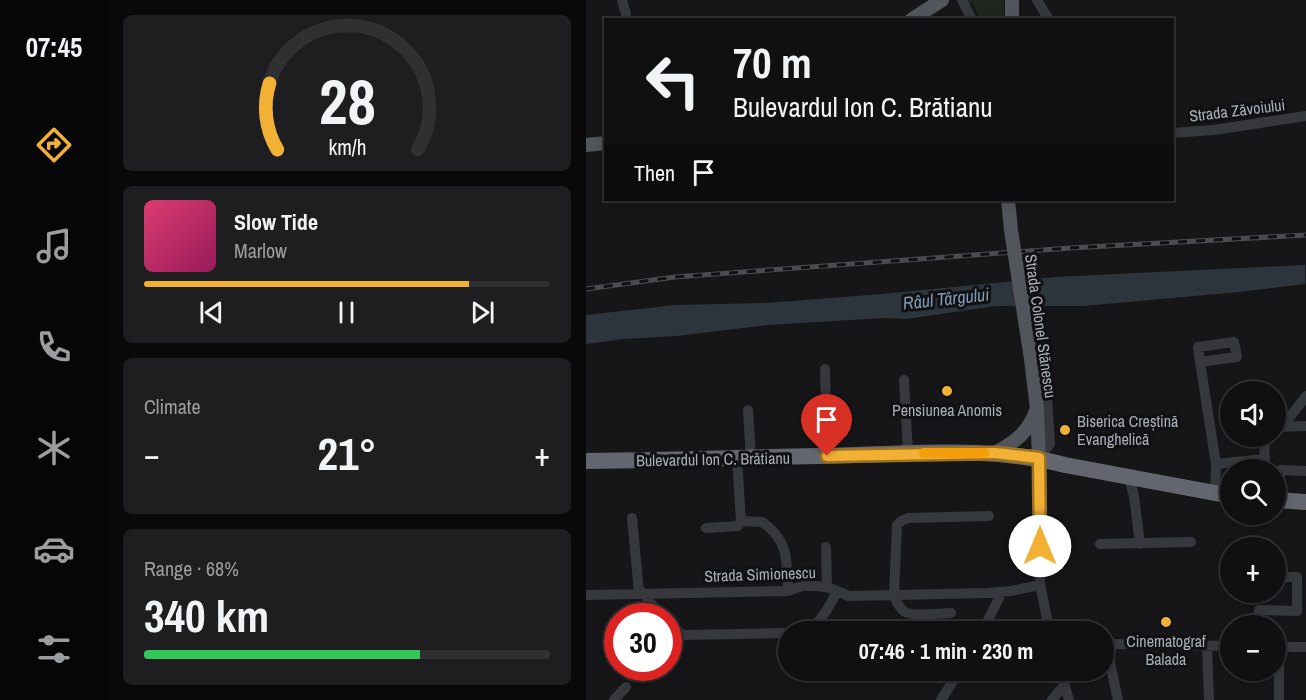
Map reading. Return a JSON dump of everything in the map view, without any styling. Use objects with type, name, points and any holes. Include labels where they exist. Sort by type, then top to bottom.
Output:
[{"type":"highway","name":"Bulevardul Ion C. Brătianu","points":[[586,461],[995,453],[1039,458],[1129,478],[1220,494]]},
{"type":"highway","points":[[1286,501],[1306,502]]},
{"type":"main road","points":[[914,18],[942,0]]},
{"type":"main road","points":[[1012,0],[1012,18]]},
{"type":"main road","points":[[586,145],[604,143]]},
{"type":"main road","name":"Strada Colonel Stănescu","points":[[1008,201],[1031,359],[1037,410],[1039,458]]},
{"type":"main road","points":[[995,453],[1024,434],[1037,410]]},
{"type":"street","points":[[622,0],[626,14]]},
{"type":"street","points":[[961,0],[971,18]]},
{"type":"street","points":[[1037,0],[1048,18]]},
{"type":"street","name":"Strada Zăvoiului","points":[[1174,133],[1214,130],[1306,116]]},
{"type":"street","points":[[1200,362],[1220,482]]},
{"type":"street","points":[[825,369],[827,456]]},
{"type":"street","points":[[904,380],[908,453]]},
{"type":"street","points":[[1286,420],[1306,396]]},
{"type":"street","points":[[1047,397],[1050,444],[1039,458],[1040,585],[1048,621]]},
{"type":"street","points":[[706,528],[738,526],[741,521],[748,410]]},
{"type":"street","points":[[1286,426],[1304,425]]},
{"type":"street","points":[[1286,470],[1306,471]]},
{"type":"street","points":[[1129,478],[1134,496],[1140,544]]},
{"type":"street","points":[[951,613],[911,614],[903,611],[894,595],[897,525],[901,520],[908,518],[989,516]]},
{"type":"street","points":[[632,518],[640,592],[650,603]]},
{"type":"street","points":[[741,521],[762,522],[781,540],[785,549],[788,591]]},
{"type":"street","points":[[1100,544],[1191,542]]},
{"type":"street","points":[[826,547],[827,587]]},
{"type":"street","points":[[1259,615],[1259,610],[1301,611],[1301,577]]},
{"type":"street","name":"Strada Simionescu","points":[[587,596],[640,592],[788,591],[802,586],[827,587],[849,596],[894,595],[1002,592],[1040,585]]},
{"type":"street","points":[[818,621],[837,592]]},
{"type":"street","points":[[988,621],[1002,592]]},
{"type":"street","points":[[682,634],[778,633]]},
{"type":"street","points":[[1118,700],[1107,648],[1112,644],[1220,646]]},
{"type":"street","points":[[1207,646],[1209,700]]},
{"type":"street","points":[[1286,647],[1306,647]]},
{"type":"street","points":[[941,700],[953,681]]},
{"type":"street","points":[[1063,681],[1069,700]]},
{"type":"street","points":[[1279,681],[1279,700]]},
{"type":"street","points":[[1052,700],[1064,685]]},
{"type":"street","points":[[614,700],[625,687]]},
{"type":"shaded area","points":[[967,0],[1004,0],[1004,18],[980,18],[972,3],[966,5]]},
{"type":"water","name":"Râul Târgului","points":[[1305,265],[1305,284],[1239,292],[1084,306],[996,306],[906,319],[884,318],[768,325],[586,344],[586,315],[675,305],[766,303],[1055,277]]},
{"type":"railway","points":[[586,289],[675,277],[1070,248],[1306,235]]},
{"type":"slow traffic","points":[[924,453],[984,453]]},
{"type":"place","name":"Pensiunea Anomis","points":[[947,391]]},
{"type":"place","name":"Biserica Creștină Evanghelică","points":[[1065,430]]},
{"type":"place","name":"Cinematograf Balada","points":[[1166,622]]},
{"type":"route","points":[[827,456],[995,453],[1039,458],[1040,546]]}]
